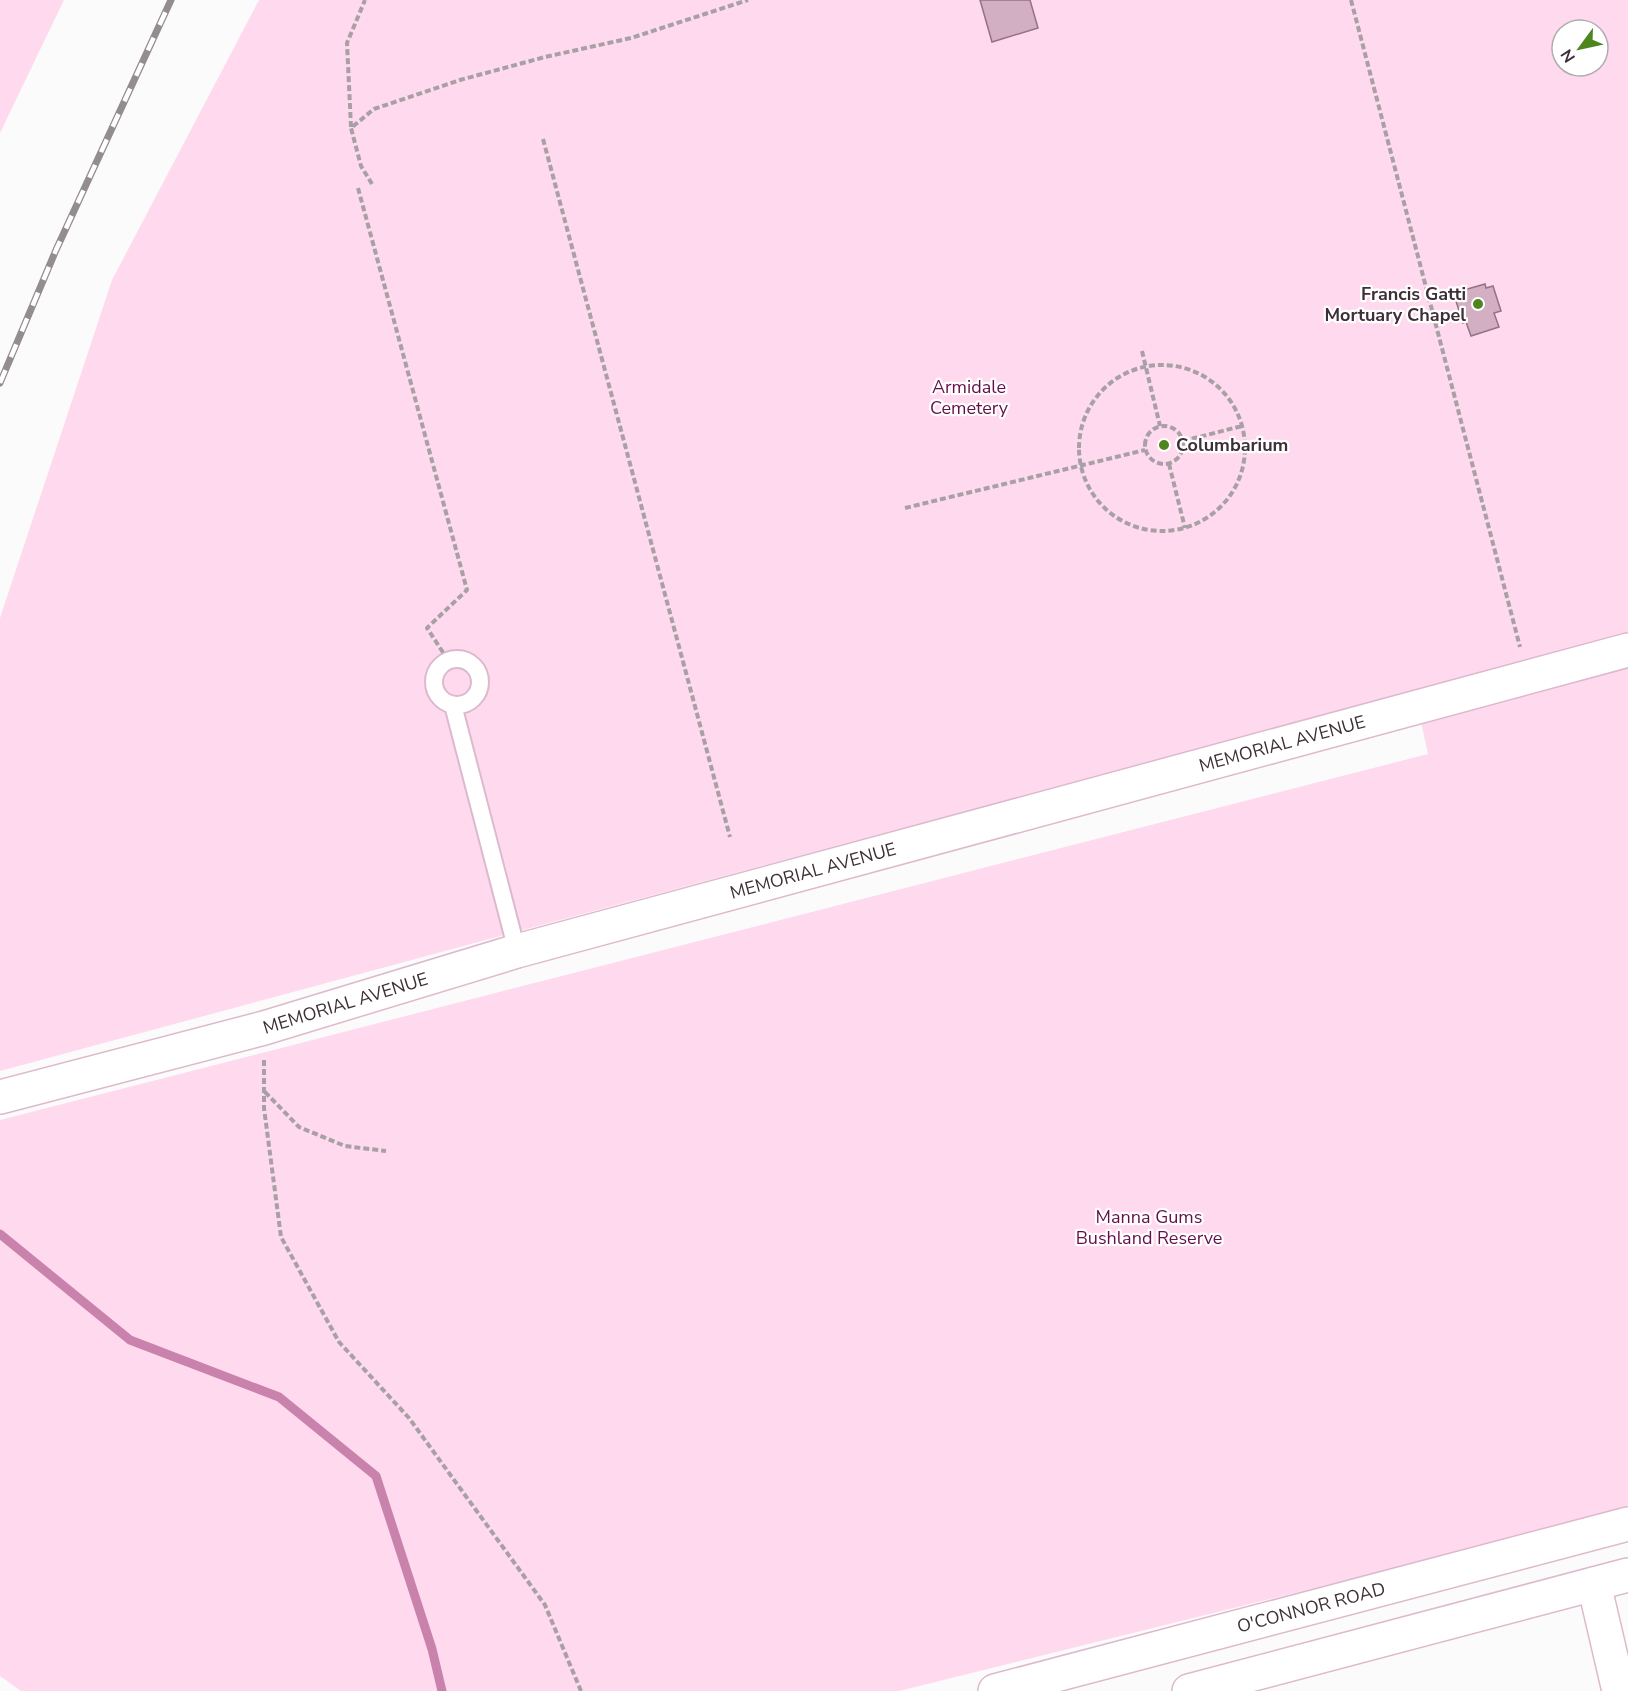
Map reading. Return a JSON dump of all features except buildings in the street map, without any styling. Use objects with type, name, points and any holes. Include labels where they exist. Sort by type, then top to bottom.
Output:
[{"type":"street","name":"MEMORIAL AVENUE","points":[[0,1097],[264,1028],[517,951],[1628,650]]},
{"type":"street","name":"O'CONNOR ROAD","points":[[995,1691],[1628,1524]]},
{"type":"street","points":[[1189,1691],[1628,1575]]},
{"type":"street","points":[[1594,1584],[1619,1691]]},
{"type":"lane","points":[[464,659],[476,668],[481,682],[476,696],[470,702],[453,705],[442,699],[434,685],[437,671],[448,660],[464,659]]},
{"type":"lane","points":[[453,705],[517,951]]},
{"type":"path","points":[[365,0],[347,43],[351,128],[361,166],[372,184]]},
{"type":"path","points":[[351,128],[374,109],[460,80],[545,57],[631,38],[748,0]]},
{"type":"path","points":[[1351,0],[1528,678]]},
{"type":"path","points":[[543,139],[730,837]]},
{"type":"path","points":[[358,188],[467,590],[427,628],[448,660]]},
{"type":"path","points":[[1142,351],[1160,426]]},
{"type":"path","points":[[1166,364],[1187,368],[1206,377],[1222,390],[1235,407],[1242,426],[1244,463],[1239,481],[1230,497],[1217,511],[1185,528],[1147,530],[1120,519],[1098,500],[1087,483],[1081,465],[1079,446],[1088,410],[1112,381],[1145,366],[1166,364]]},
{"type":"path","points":[[1168,425],[1178,430],[1183,441],[1182,453],[1169,464],[1155,462],[1145,450],[1145,440],[1149,431],[1160,426],[1168,425]]},
{"type":"path","points":[[1183,441],[1242,426]]},
{"type":"path","points":[[905,508],[1145,450]]},
{"type":"path","points":[[1169,464],[1185,528]]},
{"type":"path","points":[[264,1052],[264,1108],[281,1237],[339,1342],[410,1419],[545,1605],[580,1691]]},
{"type":"path","points":[[264,1091],[299,1127],[345,1146],[386,1151]]},
{"type":"green space","points":[[0,0],[64,0],[0,133]]},
{"type":"green space","points":[[259,0],[1628,0],[1628,1510],[899,1691],[21,1691],[0,1676],[0,1120],[1428,754],[1414,690],[0,1071],[0,618],[112,280]]},
{"type":"waterway","points":[[0,1234],[130,1340],[279,1397],[376,1476],[432,1649],[442,1691]]},
{"type":"railway","points":[[0,383],[56,250],[171,0]]},
{"type":"place","name":"Francis Gatti Mortuary Chapel","points":[[1478,304]]},
{"type":"place","name":"Columbarium","points":[[1164,445]]},
{"type":"park label","name":"Armidale Cemetery","points":[[969,397]]},
{"type":"park label","name":"Manna Gums Bushland Reserve","points":[[1149,1227]]}]
